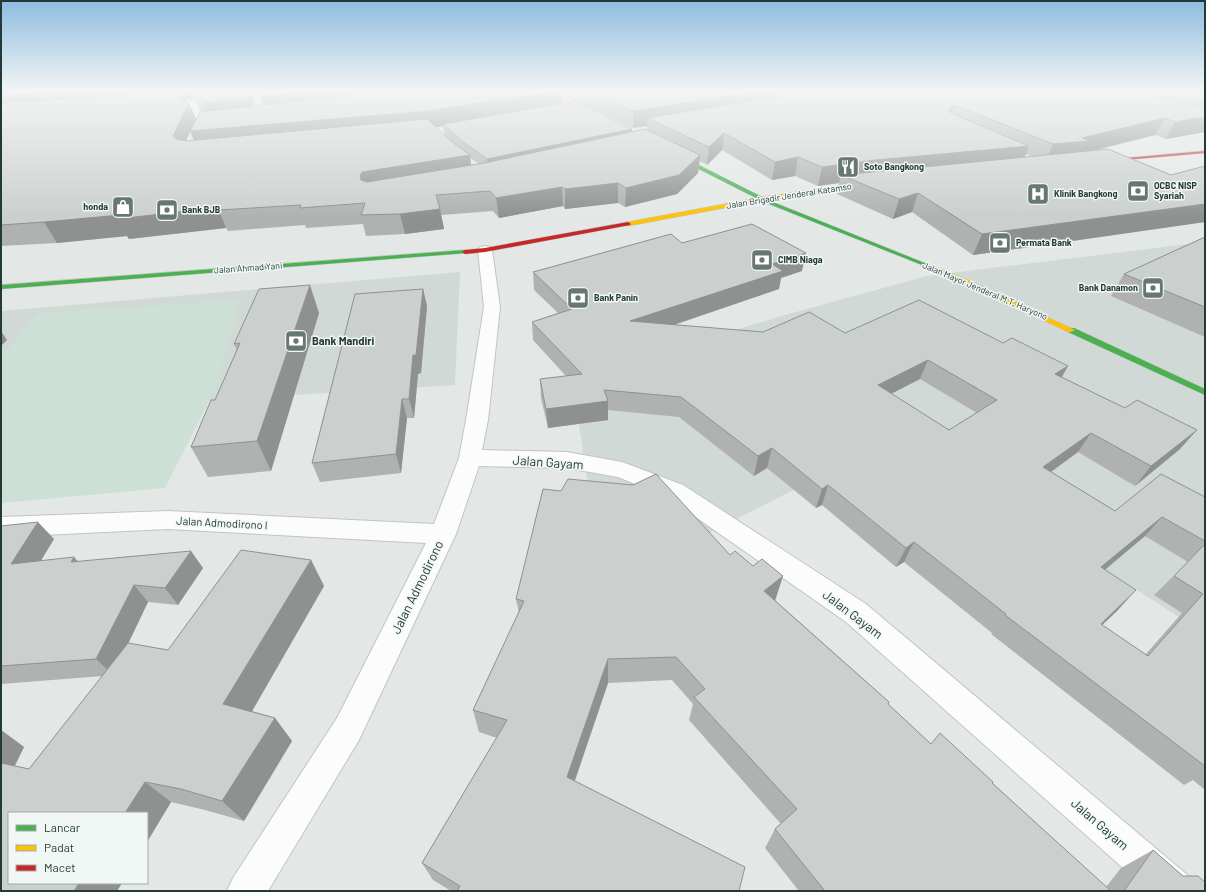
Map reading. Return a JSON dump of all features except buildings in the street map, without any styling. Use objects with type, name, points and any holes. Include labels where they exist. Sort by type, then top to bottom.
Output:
[{"type":"main road","name":"Jalan Mayor Jenderal M.T. Haryono","points":[[666,150],[762,199],[959,278],[1205,392]]},
{"type":"main road","points":[[1094,162],[1205,152]]},
{"type":"main road","name":"Jalan Brigadir Jenderal Katamso","points":[[490,249],[762,199],[878,183]]},
{"type":"main road","name":"Jalan Ahmad Yani","points":[[1,286],[490,249]]},
{"type":"street","points":[[191,145],[196,134]]},
{"type":"street","name":"Jalan Admodirono","points":[[246,891],[348,729],[443,534],[470,458],[477,420],[492,307],[490,249]]},
{"type":"street","name":"Jalan Gayam","points":[[470,458],[567,460],[622,470],[675,491],[856,613],[1178,891]]},
{"type":"street","name":"Jalan Admodirono I","points":[[1,527],[168,520],[443,534]]},
{"type":"shaded area","points":[[1205,242],[1205,634],[899,436],[658,559],[601,570],[572,379],[785,315],[927,276]]},
{"type":"shaded area","points":[[460,272],[455,385],[1,413],[1,311]]},
{"type":"green space","points":[[240,300],[217,386],[165,488],[1,503],[1,358],[38,313]]},
{"type":"traffic: fast","points":[[673,154],[766,201],[929,266]]},
{"type":"traffic: fast","points":[[1,287],[465,252]]},
{"type":"traffic: fast","points":[[1071,330],[1205,392]]},
{"type":"traffic: slow","points":[[628,224],[762,199],[867,184]]},
{"type":"traffic: slow","points":[[929,266],[959,278],[1071,330]]},
{"type":"traffic: jam","points":[[1102,161],[1205,152]]},
{"type":"traffic: jam","points":[[465,252],[485,250],[628,224]]},
{"type":"place","name":"Soto Bangkong","points":[[848,167]]},
{"type":"place","name":"OCBC NISP Syariah","points":[[1138,191]]},
{"type":"place","name":"Klinik Bangkong","points":[[1038,194]]},
{"type":"place","name":"honda","points":[[123,207]]},
{"type":"place","name":"Bank BJB","points":[[167,210]]},
{"type":"place","name":"Permata Bank","points":[[1000,243]]},
{"type":"place","name":"CIMB Niaga","points":[[762,260]]},
{"type":"place","name":"Bank Danamon","points":[[1153,288]]},
{"type":"place","name":"Bank Panin","points":[[578,298]]},
{"type":"place","name":"Bank Mandiri","points":[[296,341]]}]
